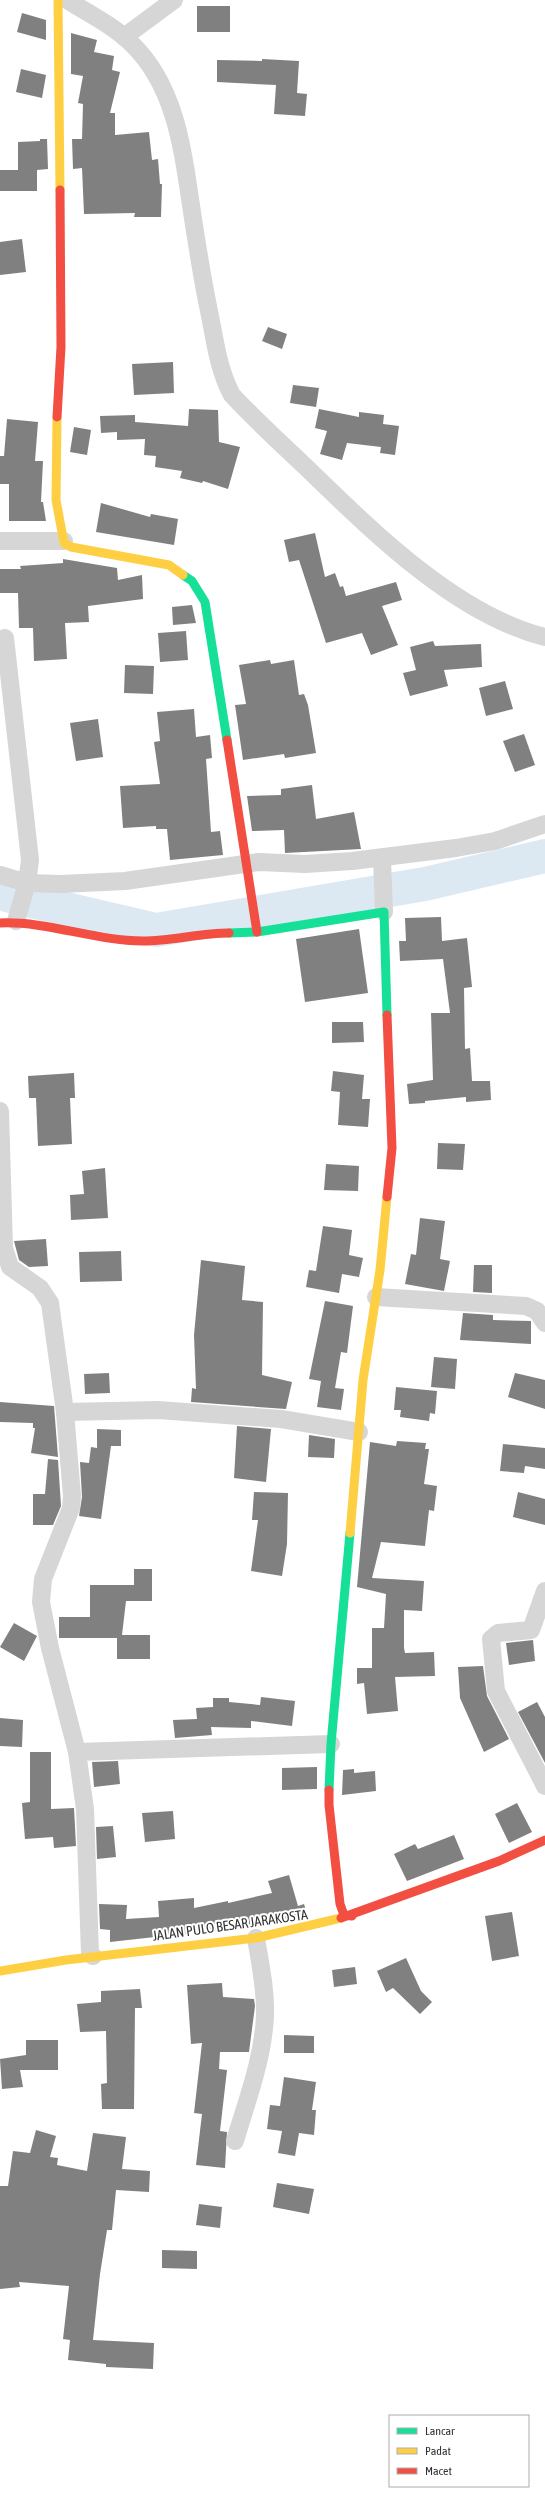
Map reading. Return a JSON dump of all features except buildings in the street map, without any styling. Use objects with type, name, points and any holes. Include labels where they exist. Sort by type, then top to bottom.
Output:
[{"type":"street","points":[[58,0],[61,348],[56,490],[64,541]]},
{"type":"street","points":[[67,0],[124,37],[149,64],[162,83],[172,108],[184,160],[201,272],[219,362],[225,383],[232,395],[375,534],[467,602],[517,627],[545,637]]},
{"type":"street","points":[[124,37],[174,0]]},
{"type":"street","points":[[0,541],[64,541],[76,548],[169,565],[185,575],[200,593],[205,602],[214,648],[240,835],[246,862],[257,932]]},
{"type":"street","points":[[5,638],[30,860],[26,887],[11,918],[86,935],[143,941],[214,933],[257,932],[383,904]]},
{"type":"street","points":[[0,875],[26,887],[125,881],[246,862],[334,863],[382,860],[495,841],[545,824]]},
{"type":"street","points":[[352,1916],[344,1915],[340,1904],[333,1855],[329,1805],[331,1744],[359,1432],[364,1380],[376,1297],[392,1148],[382,860]]},
{"type":"street","points":[[0,1110],[4,1248],[10,1267],[40,1288],[50,1303],[65,1412],[72,1496],[71,1508],[43,1579],[41,1602],[50,1648],[77,1752],[85,1809],[90,1954],[93,1956]]},
{"type":"street","points":[[376,1297],[526,1306],[537,1311],[545,1323]]},
{"type":"street","points":[[65,1412],[158,1410],[281,1419],[359,1432]]},
{"type":"street","points":[[545,1591],[531,1630],[498,1633],[491,1639],[496,1691],[545,1786]]},
{"type":"street","points":[[77,1752],[331,1744]]},
{"type":"street","name":"JALAN PULO BESAR JARAKOSTA","points":[[0,1971],[93,1956],[256,1938],[352,1916],[499,1861],[545,1840]]},
{"type":"street","points":[[235,2141],[256,2070],[265,2016],[264,1996],[256,1938]]},
{"type":"waterway","points":[[0,892],[6,895],[156,930],[425,884],[545,856]]},
{"type":"traffic: fast","points":[[183,575],[192,581],[205,602],[227,740]]},
{"type":"traffic: fast","points":[[229,933],[257,932],[384,912],[387,1015]]},
{"type":"traffic: fast","points":[[329,1790],[331,1744],[350,1533]]},
{"type":"traffic: slow","points":[[58,0],[60,190]]},
{"type":"traffic: slow","points":[[57,417],[56,500],[64,543],[71,547],[169,565],[183,575]]},
{"type":"traffic: slow","points":[[350,1533],[363,1380],[380,1270],[387,1197]]},
{"type":"traffic: slow","points":[[0,1971],[66,1960],[256,1938],[341,1918]]},
{"type":"traffic: jam","points":[[57,417],[61,347],[60,190]]},
{"type":"traffic: jam","points":[[227,740],[257,932]]},
{"type":"traffic: jam","points":[[0,923],[36,925],[107,938],[143,941],[229,933]]},
{"type":"traffic: jam","points":[[387,1015],[392,1148],[387,1197]]},
{"type":"traffic: jam","points":[[329,1790],[329,1805],[340,1904],[344,1915],[352,1916]]},
{"type":"traffic: jam","points":[[341,1918],[499,1861],[545,1840]]}]
